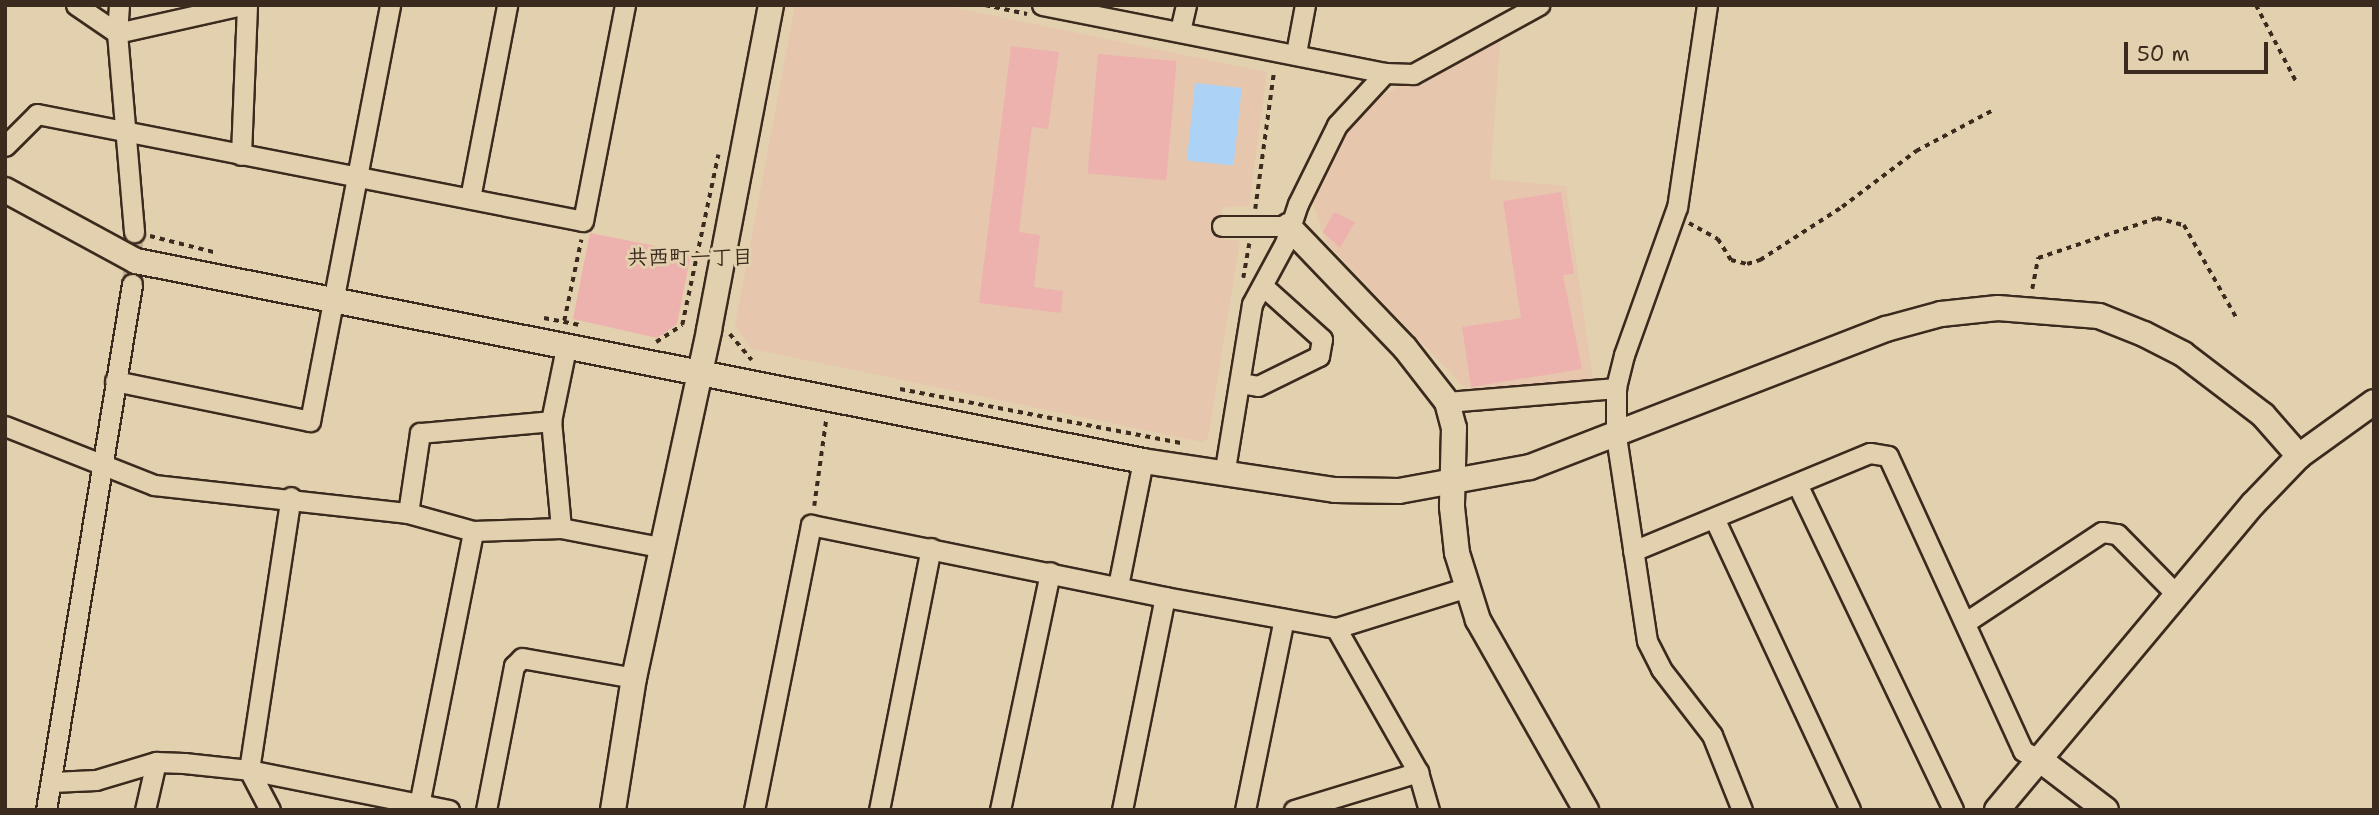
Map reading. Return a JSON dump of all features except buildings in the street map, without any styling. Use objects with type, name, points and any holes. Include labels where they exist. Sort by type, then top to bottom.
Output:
[{"type":"street","points":[[76,5],[117,33],[242,5]]},
{"type":"street","points":[[119,5],[117,33],[134,232]]},
{"type":"street","points":[[241,155],[247,5]]},
{"type":"street","points":[[114,382],[310,421],[335,303],[355,177],[390,5]]},
{"type":"street","points":[[470,198],[507,5]]},
{"type":"street","points":[[5,146],[37,114],[583,221],[625,5]]},
{"type":"street","points":[[613,810],[634,678],[699,374],[771,5]]},
{"type":"street","points":[[1180,31],[1186,5]]},
{"type":"street","points":[[1296,53],[1306,5]]},
{"type":"street","points":[[1053,6],[1385,73],[1413,74],[1539,5]]},
{"type":"street","points":[[1707,5],[1674,215],[1616,388],[1616,436],[1647,641],[1661,669],[1712,735],[1742,810]]},
{"type":"street","points":[[1224,475],[1252,304],[1263,286],[1288,226],[1337,125],[1385,73]]},
{"type":"street","points":[[5,190],[136,261],[335,303],[833,398],[1143,461],[1224,475],[1335,489],[1399,491],[1455,484],[1530,467],[1616,436],[1886,329],[1941,314],[2029,308],[2099,316],[2183,354],[2263,415],[2299,456]]},
{"type":"street","points":[[1222,226],[1252,223],[1288,226],[1405,348],[1447,402],[1454,428],[1455,484],[1452,507],[1457,553],[1478,620],[1586,810]]},
{"type":"street","points":[[46,810],[99,464],[132,284]]},
{"type":"street","points":[[1240,383],[1258,386],[1320,356],[1322,339],[1263,286]]},
{"type":"street","points":[[561,528],[551,421],[566,348]]},
{"type":"street","points":[[1447,402],[1616,388]]},
{"type":"street","points":[[1997,810],[2175,593],[2299,456],[2374,402]]},
{"type":"street","points":[[408,513],[420,433],[551,421]]},
{"type":"street","points":[[5,426],[154,485],[291,497],[408,513],[473,531],[561,528],[660,547]]},
{"type":"street","points":[[1633,551],[1798,486],[1870,453],[1888,456],[2023,751],[2039,759],[2106,810]]},
{"type":"street","points":[[1118,586],[1143,461]]},
{"type":"street","points":[[1798,486],[1952,810]]},
{"type":"street","points":[[270,810],[250,769],[291,497]]},
{"type":"street","points":[[1714,518],[1850,810]]},
{"type":"street","points":[[754,810],[811,525],[1164,597],[1336,628],[1468,587]]},
{"type":"street","points":[[418,807],[473,531]]},
{"type":"street","points":[[1966,622],[2102,532],[2117,534],[2175,593]]},
{"type":"street","points":[[879,810],[931,548]]},
{"type":"street","points":[[1000,810],[1050,572]]},
{"type":"street","points":[[1122,810],[1164,597]]},
{"type":"street","points":[[1245,810],[1284,619]]},
{"type":"street","points":[[1336,628],[1418,772],[1429,810]]},
{"type":"street","points":[[486,810],[514,666],[522,658],[634,678]]},
{"type":"street","points":[[52,782],[96,780],[156,762],[250,769],[418,807],[449,810]]},
{"type":"street","points":[[145,810],[156,762]]},
{"type":"street","points":[[1293,810],[1418,772]]},
{"type":"path","points":[[2256,5],[2297,83]]},
{"type":"path","points":[[1241,290],[1275,63]]},
{"type":"path","points":[[1674,215],[1718,239],[1731,260],[1747,264],[1760,260],[1842,208],[1916,151],[1996,108]]},
{"type":"path","points":[[642,340],[655,343],[682,325],[719,152]]},
{"type":"path","points":[[2029,308],[2038,258],[2157,219],[2185,225],[2236,317]]},
{"type":"path","points":[[564,321],[583,221]]},
{"type":"path","points":[[134,232],[224,255]]},
{"type":"path","points":[[537,317],[590,327]]},
{"type":"path","points":[[732,320],[729,334],[749,359],[762,362]]},
{"type":"path","points":[[886,386],[1186,444]]},
{"type":"path","points":[[811,525],[833,398]]},
{"type":"shaded area","points":[[795,5],[942,5],[1267,72],[1249,206],[1222,207],[1224,239],[1240,241],[1208,438],[1202,442],[752,349],[735,326]]},
{"type":"shaded area","points":[[1501,33],[1490,179],[1566,186],[1593,381],[1476,392],[1463,386],[1325,241],[1314,206],[1307,201],[1348,125],[1366,104]]},
{"type":"water","points":[[1195,83],[1242,88],[1234,165],[1187,161]]},
{"type":"tunnel","points":[[132,284],[134,232]]},
{"type":"district","name":"共西町一丁目","points":[[690,257]]}]
